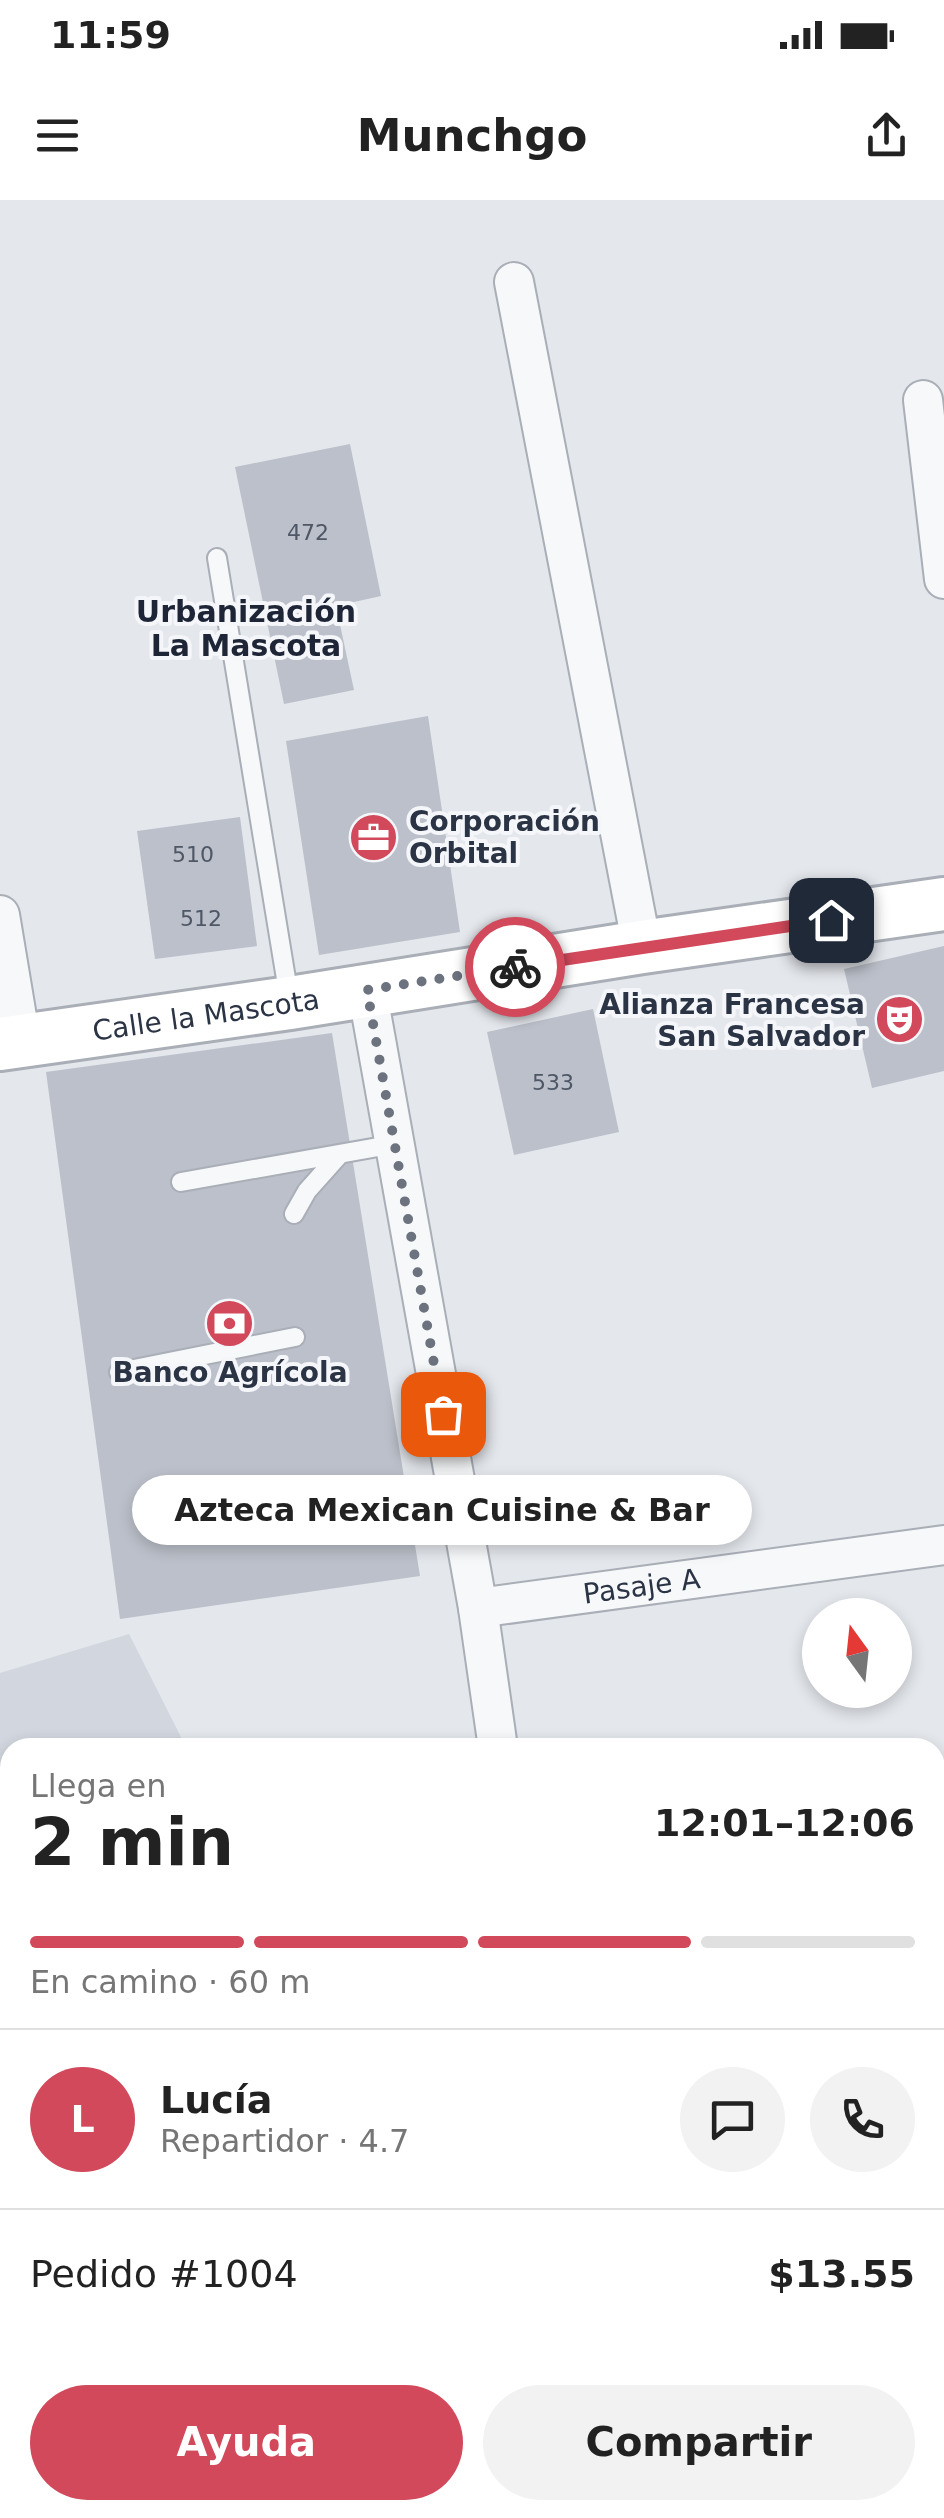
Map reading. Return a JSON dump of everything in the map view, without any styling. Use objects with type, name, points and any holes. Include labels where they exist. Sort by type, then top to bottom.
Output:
[{"type":"main road","name":"Calle la Mascota","points":[[11,1042],[944,904]]},
{"type":"street","points":[[514,282],[642,947]]},
{"type":"street","points":[[923,400],[944,578]]},
{"type":"street","points":[[0,916],[11,1042]]},
{"type":"street","points":[[367,990],[478,1608],[497,1738]]},
{"type":"street","name":"Pasaje A","points":[[478,1608],[944,1545]]},
{"type":"lane","points":[[217,558],[290,1003]]},
{"type":"lane","points":[[181,1182],[394,1144]]},
{"type":"lane","points":[[294,1214],[307,1191],[340,1154]]},
{"type":"lane","points":[[119,1372],[295,1337]]},
{"type":"shaded area","points":[[129,1634],[181,1738],[0,1738],[0,1673]]},
{"type":"building","points":[[350,444],[381,596],[336,606],[354,690],[284,704],[235,467]]},
{"type":"building","name":"Corporación Orbital","points":[[428,716],[460,932],[319,955],[286,741]]},
{"type":"building","points":[[240,817],[257,946],[155,959],[137,831]]},
{"type":"building","name":"Alianza Francesa San Salvador","points":[[944,946],[944,1071],[872,1088],[844,969]]},
{"type":"building","points":[[593,1009],[619,1132],[514,1155],[487,1032]]},
{"type":"building","name":"Banco Agrícola","points":[[332,1033],[420,1576],[120,1619],[46,1072]]},
{"type":"way so far","points":[[443,1414],[367,990],[515,967]]},
{"type":"place","name":"Corporación Orbital","points":[[374,837]]},
{"type":"place","name":"Alianza Francesa San Salvador","points":[[900,1020]]},
{"type":"place","name":"Banco Agrícola","points":[[230,1324]]},
{"type":"place","name":"Azteca Mexican Cuisine & Bar","points":[[443,1414]]},
{"type":"district","name":"Urbanización La Mascota","points":[[246,628]]},
{"type":"route","points":[[515,967],[831,920]]}]
